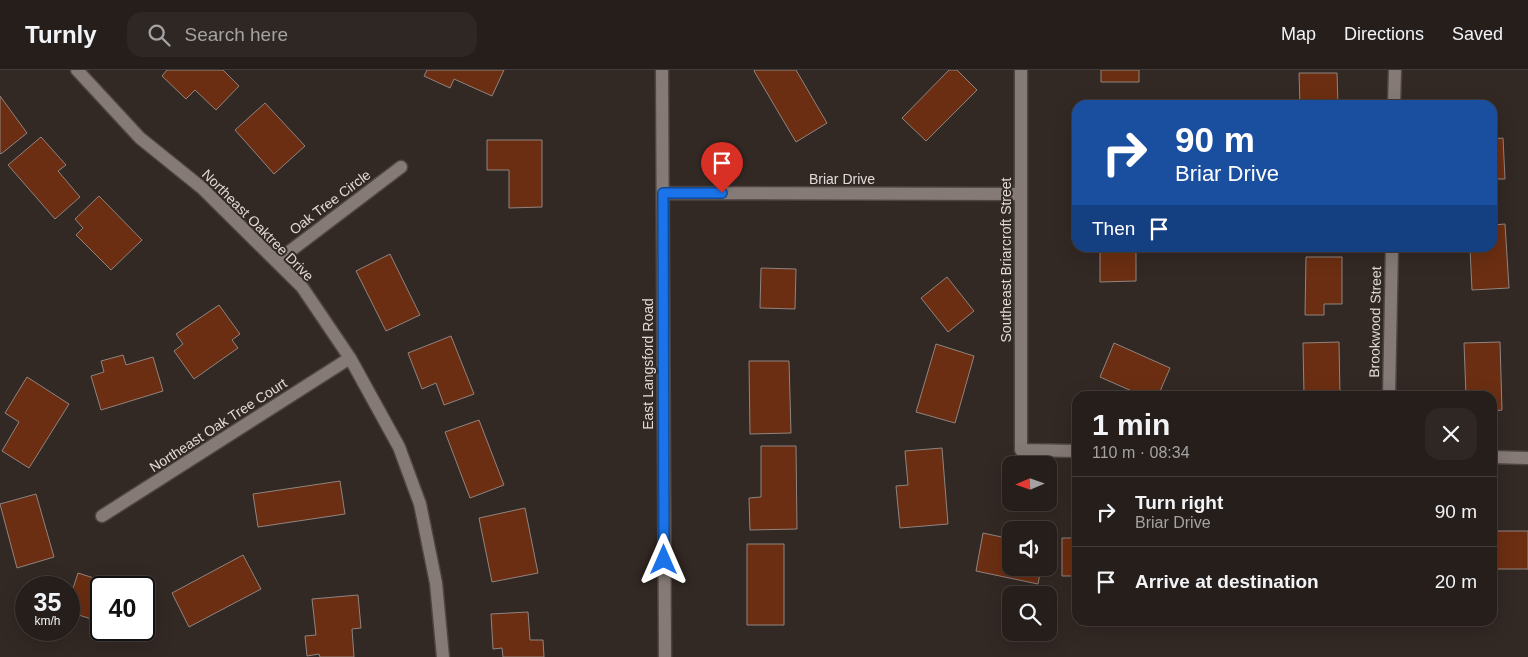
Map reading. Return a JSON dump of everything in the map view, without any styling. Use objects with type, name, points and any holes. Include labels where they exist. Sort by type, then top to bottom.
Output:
[{"type":"street","name":"Northeast Oaktree Drive","points":[[77,70],[140,138],[202,188],[302,287],[350,358],[399,447],[420,504],[436,584],[443,657]]},
{"type":"street","name":"East Langsford Road","points":[[662,70],[665,657]]},
{"type":"street","name":"Southeast Briarcroft Street","points":[[1021,70],[1021,450],[1072,450]]},
{"type":"street","points":[[1394,100],[1395,70]]},
{"type":"street","name":"Oak Tree Circle","points":[[277,261],[401,167]]},
{"type":"street","name":"Briar Drive","points":[[663,193],[1021,194]]},
{"type":"street","name":"Brookwood Street","points":[[1389,391],[1392,252]]},
{"type":"street","name":"Northeast Oak Tree Court","points":[[102,516],[350,358]]},
{"type":"street","points":[[1497,457],[1528,458]]},
{"type":"building","points":[[167,70],[223,70],[239,86],[216,110],[195,90],[186,99],[162,76]]},
{"type":"building","points":[[427,70],[504,70],[492,96],[454,79],[450,88],[424,76]]},
{"type":"building","points":[[755,70],[796,70],[827,123],[796,142]]},
{"type":"building","points":[[949,70],[957,70],[977,90],[926,141],[902,118]]},
{"type":"building","points":[[1101,70],[1139,70],[1139,82],[1101,82]]},
{"type":"building","points":[[1299,73],[1337,73],[1338,100],[1300,100]]},
{"type":"building","points":[[0,96],[27,133],[1,154],[0,153]]},
{"type":"building","points":[[265,103],[305,146],[274,174],[235,130]]},
{"type":"building","points":[[41,137],[66,165],[58,171],[80,197],[55,219],[8,165]]},
{"type":"building","points":[[1503,138],[1505,179],[1497,179],[1497,139]]},
{"type":"building","points":[[487,140],[542,140],[542,207],[509,208],[509,170],[487,170]]},
{"type":"building","points":[[99,196],[142,240],[111,270],[76,235],[83,228],[75,219]]},
{"type":"building","points":[[1505,224],[1509,288],[1472,290],[1470,252],[1497,252],[1497,225]]},
{"type":"building","points":[[1100,252],[1136,252],[1136,281],[1100,282]]},
{"type":"building","points":[[390,254],[420,315],[386,331],[356,271]]},
{"type":"building","points":[[1306,257],[1342,257],[1342,304],[1324,304],[1324,315],[1305,315]]},
{"type":"building","points":[[761,268],[796,269],[795,309],[760,308]]},
{"type":"building","points":[[947,277],[974,311],[948,332],[921,298]]},
{"type":"building","points":[[219,305],[240,334],[232,340],[238,348],[194,379],[174,351],[183,344],[176,334]]},
{"type":"building","points":[[451,336],[474,394],[444,405],[436,383],[422,389],[408,353]]},
{"type":"building","points":[[1339,342],[1340,391],[1304,391],[1303,343]]},
{"type":"building","points":[[1500,342],[1502,410],[1497,410],[1497,391],[1466,391],[1464,343]]},
{"type":"building","points":[[1114,343],[1170,368],[1160,391],[1132,391],[1100,377]]},
{"type":"building","points":[[936,344],[974,356],[955,423],[916,412]]},
{"type":"building","points":[[123,355],[126,365],[153,357],[163,391],[101,410],[91,376],[104,372],[101,361]]},
{"type":"building","points":[[749,361],[789,361],[791,433],[750,434]]},
{"type":"building","points":[[27,377],[69,404],[29,468],[2,451],[19,422],[5,413]]},
{"type":"building","points":[[479,420],[504,485],[470,498],[445,432]]},
{"type":"building","points":[[761,446],[796,446],[797,529],[750,530],[749,498],[761,497]]},
{"type":"building","points":[[942,448],[948,524],[900,528],[896,486],[908,485],[905,451]]},
{"type":"building","points":[[340,481],[345,514],[258,527],[253,494]]},
{"type":"building","points":[[36,494],[54,557],[17,568],[0,504]]},
{"type":"building","points":[[525,508],[538,573],[492,582],[479,518]]},
{"type":"building","points":[[1497,531],[1528,531],[1528,569],[1497,569]]},
{"type":"building","points":[[983,533],[1002,537],[1002,576],[1040,576],[1038,584],[976,571]]},
{"type":"building","points":[[1062,538],[1072,538],[1072,576],[1062,576]]},
{"type":"building","points":[[747,544],[784,544],[784,625],[747,625]]},
{"type":"building","points":[[243,555],[261,589],[189,627],[172,593]]},
{"type":"building","points":[[78,573],[90,577],[90,619],[80,615],[80,576],[77,576]]},
{"type":"building","points":[[358,595],[361,628],[352,629],[354,657],[320,657],[319,654],[307,656],[305,636],[316,635],[312,599]]},
{"type":"building","points":[[528,612],[530,640],[543,640],[544,657],[503,657],[502,648],[493,649],[491,614]]},
{"type":"route","points":[[664,560],[663,193],[722,193]]}]
